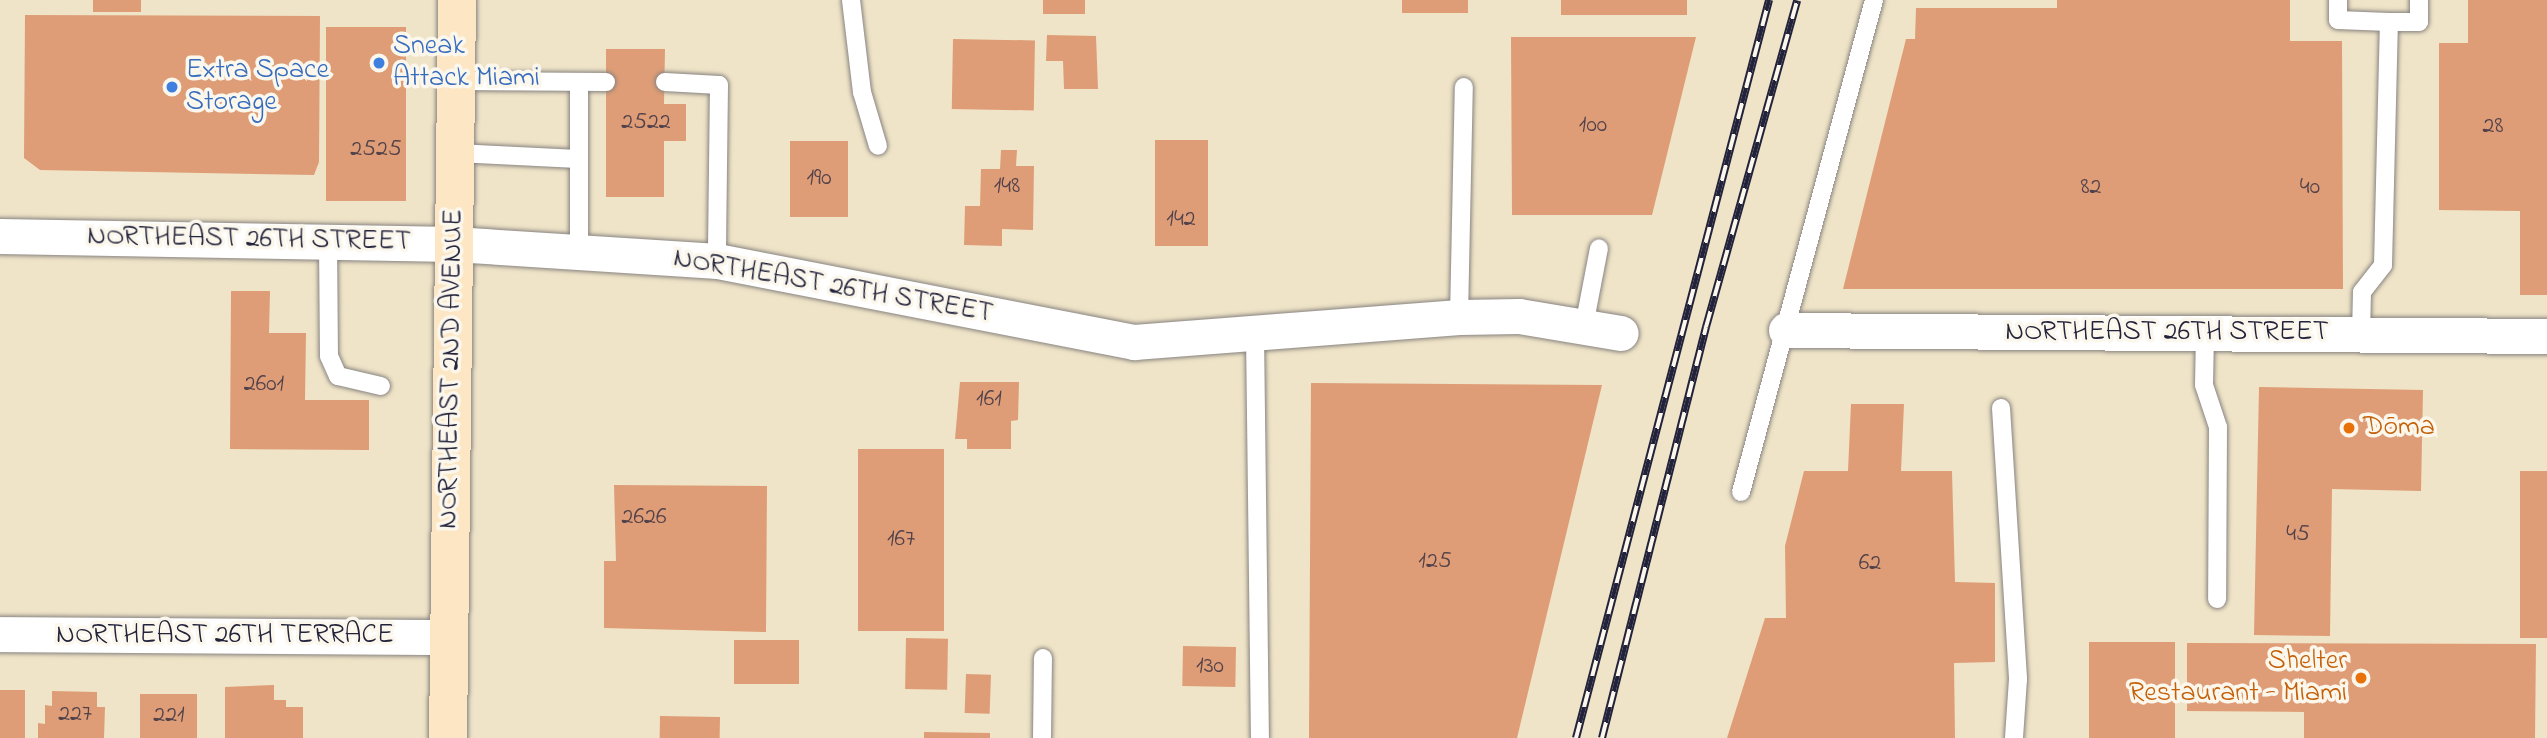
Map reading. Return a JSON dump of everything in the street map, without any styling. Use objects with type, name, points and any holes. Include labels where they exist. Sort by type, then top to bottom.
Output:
[{"type":"main road","name":"NORTHEAST 2ND AVENUE","points":[[448,738],[457,0]]},
{"type":"street","name":"NORTHEAST 26TH STREET","points":[[0,236],[454,244],[717,261],[1134,342],[1459,317],[1519,316],[1621,333]]},
{"type":"street","name":"NORTHEAST 26TH STREET","points":[[1787,330],[2547,336]]},
{"type":"street","name":"NORTHEAST 26TH TERRACE","points":[[0,634],[449,637]]},
{"type":"lane","points":[[852,0],[862,92],[878,146]]},
{"type":"lane","points":[[1741,492],[1787,330],[1874,0]]},
{"type":"lane","points":[[2338,0],[2338,20],[2389,22],[2419,22],[2419,0]]},
{"type":"lane","points":[[2361,335],[2362,292],[2383,265],[2389,22]]},
{"type":"lane","points":[[456,81],[606,82]]},
{"type":"lane","points":[[579,82],[579,251]]},
{"type":"lane","points":[[665,82],[719,85],[717,261]]},
{"type":"lane","points":[[1459,317],[1464,87]]},
{"type":"lane","points":[[455,153],[579,159]]},
{"type":"lane","points":[[328,242],[329,356],[338,376],[381,386]]},
{"type":"lane","points":[[1584,326],[1599,248]]},
{"type":"lane","points":[[1255,333],[1260,738]]},
{"type":"lane","points":[[2204,333],[2204,385],[2218,427],[2217,600]]},
{"type":"lane","points":[[2001,408],[2018,679],[2014,738]]},
{"type":"lane","points":[[1042,738],[1043,657]]},
{"type":"building","points":[[93,0],[141,0],[141,12],[93,12]]},
{"type":"building","points":[[1043,0],[1085,0],[1085,14],[1043,14]]},
{"type":"building","points":[[1402,0],[1468,0],[1468,13],[1402,13]]},
{"type":"building","points":[[1561,0],[1687,0],[1687,15],[1561,15]]},
{"type":"building","points":[[2057,0],[2290,0],[2290,41],[2342,41],[2343,289],[1843,289],[1906,39],[1915,39],[1916,8],[2057,8]]},
{"type":"building","points":[[2468,0],[2547,0],[2547,295],[2520,295],[2520,211],[2439,210],[2439,43],[2468,43]]},
{"type":"building","name":"Extra Space Storage","points":[[25,15],[320,16],[319,162],[314,175],[40,170],[24,158]]},
{"type":"building","points":[[326,27],[406,27],[406,201],[326,201]]},
{"type":"building","points":[[1047,35],[1096,36],[1098,89],[1064,89],[1063,61],[1046,61]]},
{"type":"building","points":[[1511,37],[1696,37],[1652,215],[1512,215]]},
{"type":"building","points":[[953,39],[1035,40],[1034,110],[952,109]]},
{"type":"building","points":[[606,49],[665,49],[664,104],[686,104],[686,141],[664,141],[664,197],[606,197]]},
{"type":"building","points":[[1155,140],[1208,140],[1208,246],[1155,246]]},
{"type":"building","points":[[790,141],[848,141],[848,217],[790,217]]},
{"type":"building","points":[[1001,150],[1017,150],[1016,166],[1034,166],[1033,230],[1002,229],[1002,246],[964,245],[965,206],[980,206],[981,169],[1000,169]]},
{"type":"building","points":[[231,291],[270,291],[269,333],[306,333],[305,400],[369,400],[369,450],[230,449]]},
{"type":"building","points":[[960,382],[1019,382],[1018,420],[1011,421],[1011,449],[967,449],[967,439],[955,439]]},
{"type":"building","points":[[1311,383],[1602,385],[1517,738],[1309,738]]},
{"type":"building","points":[[2259,387],[2423,390],[2421,491],[2332,489],[2330,636],[2254,635]]},
{"type":"building","points":[[1851,404],[1904,404],[1901,471],[1952,471],[1955,582],[1995,583],[1995,662],[1954,663],[1955,738],[1727,738],[1765,618],[1786,618],[1785,546],[1804,471],[1848,471]]},
{"type":"building","points":[[858,449],[944,449],[944,631],[858,631]]},
{"type":"building","points":[[2520,471],[2547,471],[2547,638],[2520,638]]},
{"type":"building","points":[[614,485],[767,486],[766,632],[604,628],[604,561],[616,561]]},
{"type":"building","points":[[906,638],[948,639],[947,690],[905,689]]},
{"type":"building","points":[[734,640],[799,640],[799,684],[734,684]]},
{"type":"building","points":[[2089,642],[2175,642],[2175,738],[2089,738]]},
{"type":"building","name":"Shelter Restaurant - Miami","points":[[2187,643],[2536,644],[2535,738],[2304,738],[2304,712],[2187,711]]},
{"type":"building","points":[[1183,646],[1236,647],[1235,687],[1182,686]]},
{"type":"building","points":[[966,674],[991,675],[990,714],[965,713]]},
{"type":"building","points":[[274,685],[274,700],[286,700],[286,707],[303,707],[303,738],[225,738],[225,687]]},
{"type":"building","points":[[0,690],[25,690],[25,738],[0,738]]},
{"type":"building","points":[[52,691],[97,692],[97,707],[105,707],[104,738],[38,738],[38,723],[45,724],[45,705],[52,706]]},
{"type":"building","points":[[140,694],[197,694],[197,738],[140,738]]},
{"type":"building","points":[[660,716],[720,717],[720,738],[660,738]]},
{"type":"building","points":[[924,732],[990,733],[990,738],[924,738]]},
{"type":"railway","points":[[1576,738],[1769,0]]},
{"type":"railway","points":[[1602,738],[1706,327],[1797,0]]},
{"type":"place","name":"Sneak Attack Miami","points":[[379,63]]},
{"type":"place","name":"Extra Space Storage","points":[[172,87]]},
{"type":"place","name":"Dōma","points":[[2349,428]]},
{"type":"place","name":"Shelter Restaurant - Miami","points":[[2361,678]]}]
